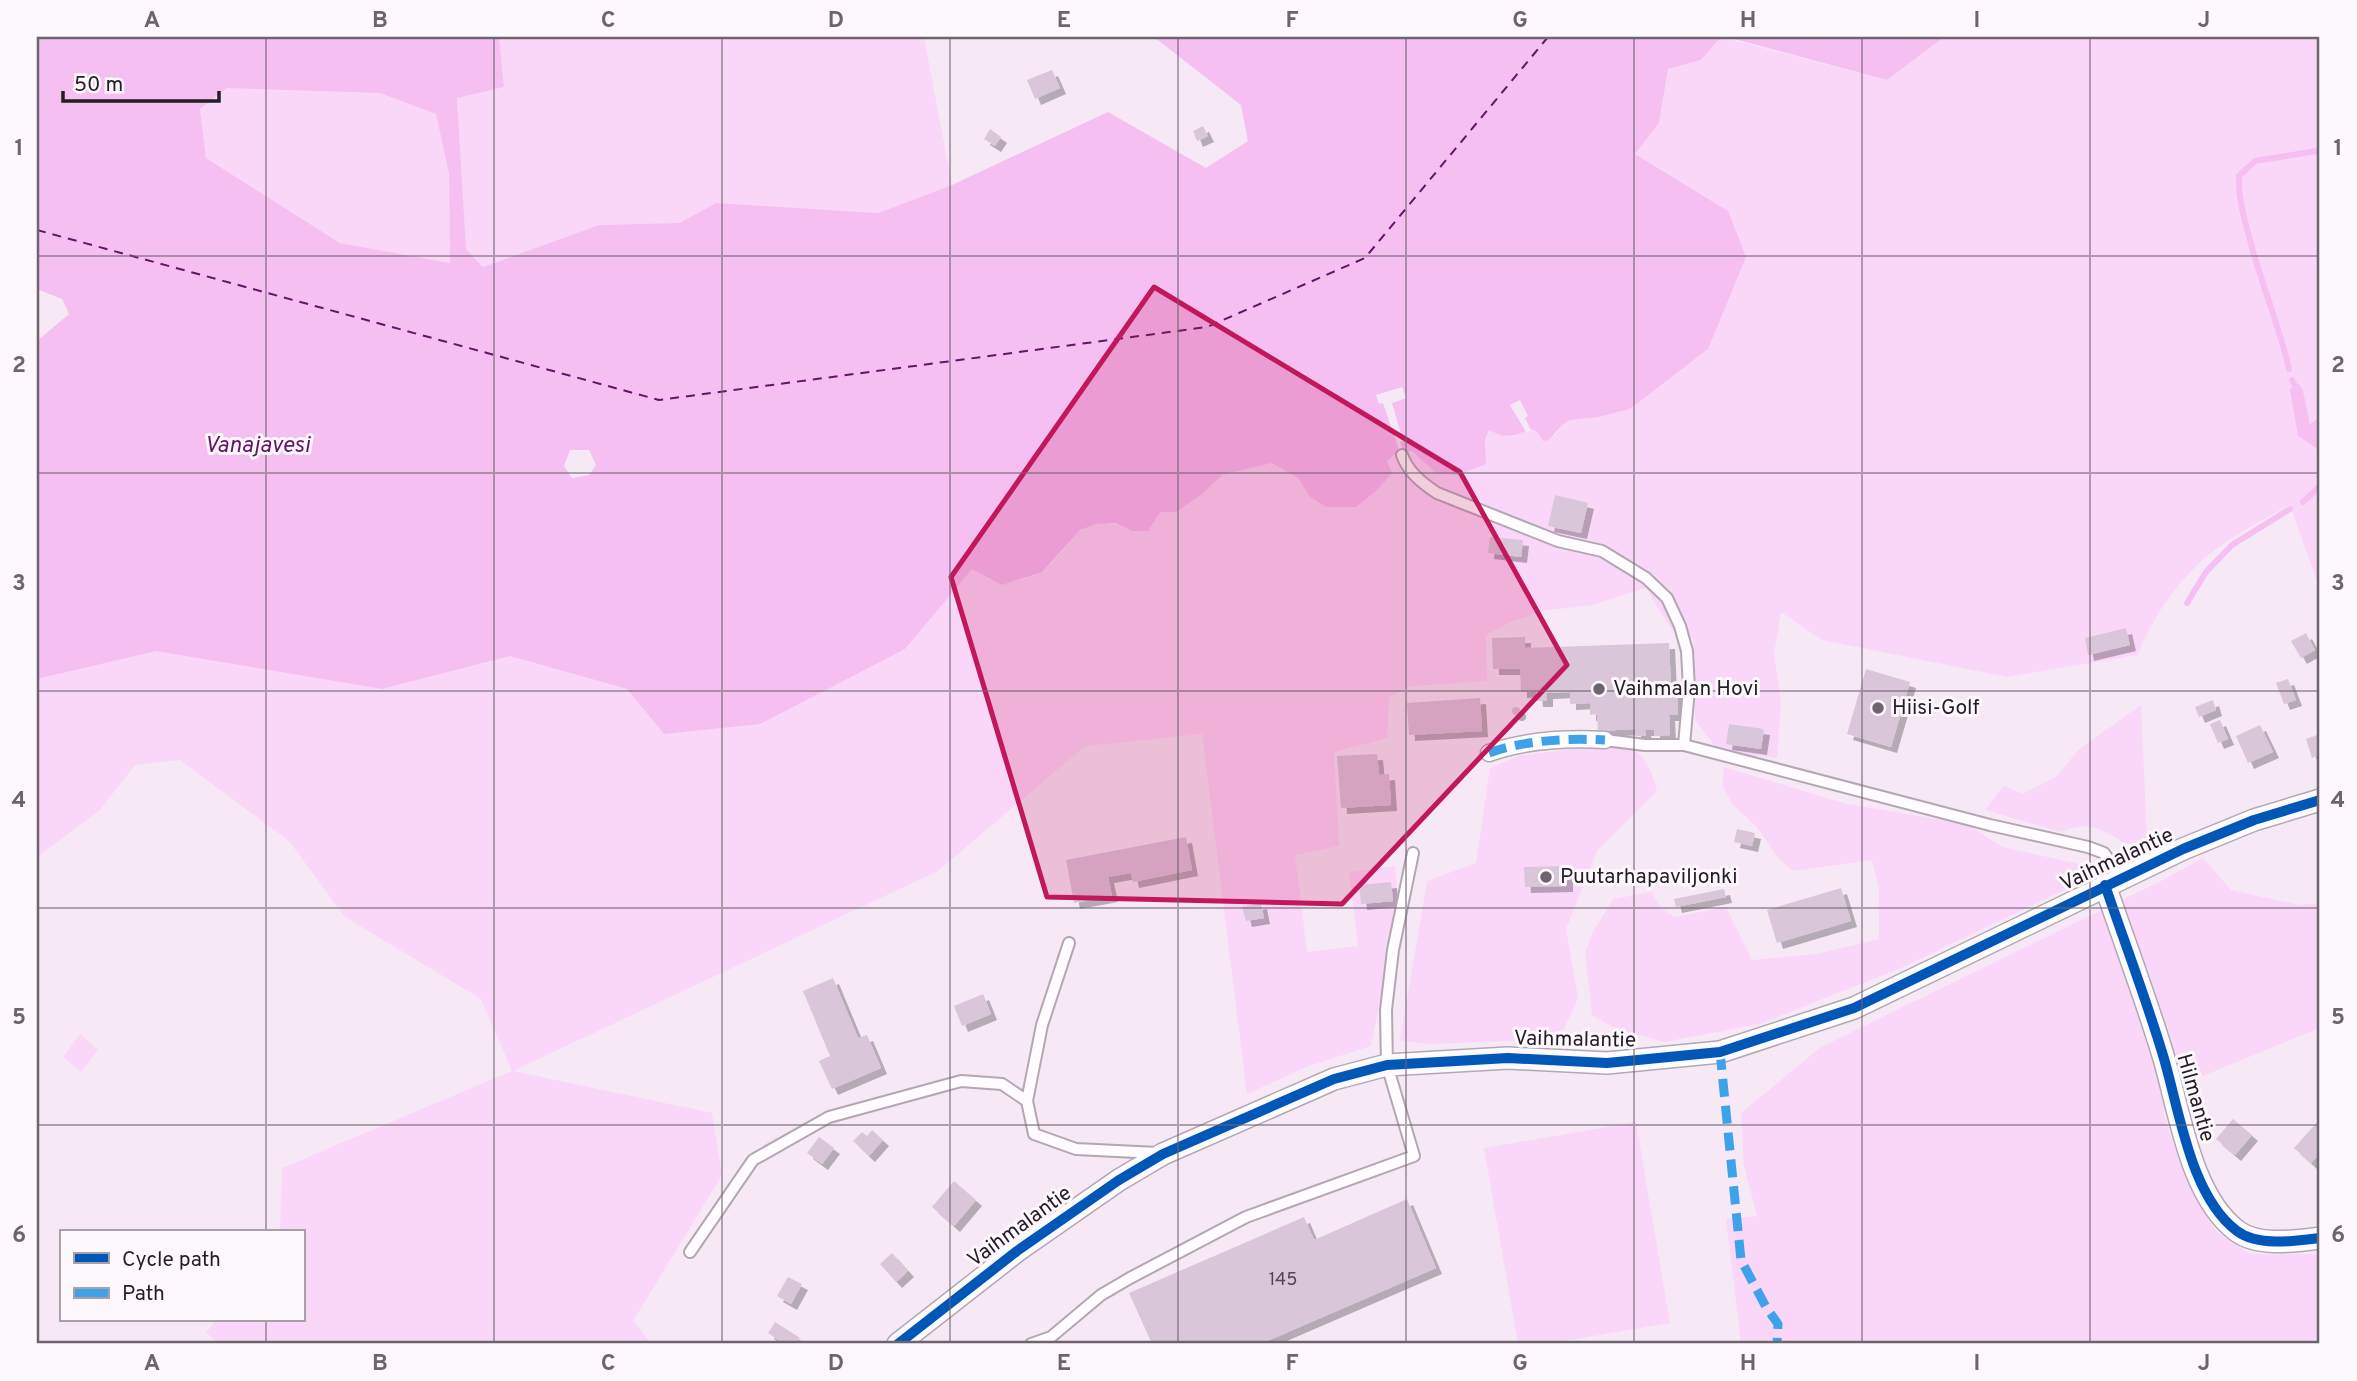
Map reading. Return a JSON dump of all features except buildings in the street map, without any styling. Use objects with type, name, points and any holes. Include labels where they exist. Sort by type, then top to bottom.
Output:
[{"type":"street","points":[[1489,753],[1514,746],[1557,740],[1605,740]]},
{"type":"street","name":"Vaihmalantie","points":[[908,1342],[1017,1251],[1119,1180],[1164,1154],[1334,1079],[1387,1065],[1508,1058],[1607,1063],[1720,1052],[1854,1008],[2114,881],[2254,820],[2320,800]]},
{"type":"street","name":"Hilmantie","points":[[2114,881],[2192,1159],[2203,1188],[2220,1214],[2238,1232],[2259,1240],[2320,1238]]},
{"type":"lane","points":[[1402,454],[1405,463],[1422,483],[1437,493],[1558,541],[1601,551],[1646,578],[1667,598],[1680,626],[1687,651],[1689,689],[1684,745]]},
{"type":"lane","points":[[1605,740],[1645,745],[1684,745],[1990,825],[2088,847],[2104,853],[2114,881]]},
{"type":"lane","points":[[1031,1344],[1051,1337],[1101,1295],[1246,1217],[1414,1156],[1387,1065],[1387,998],[1402,902],[1413,853]]},
{"type":"lane","points":[[1069,943],[1042,1025],[1027,1101],[1034,1134],[1076,1149],[1164,1154]]},
{"type":"lane","points":[[690,1252],[753,1160],[829,1116],[961,1081],[1002,1084],[1027,1101]]},
{"type":"highlighted area","points":[[1154,287],[1460,472],[1567,665],[1342,904],[1047,897],[951,577]]},
{"type":"shaded area","points":[[499,37],[924,37],[952,185],[878,213],[716,203],[679,223],[599,225],[483,267],[466,249],[457,97],[504,87]]},
{"type":"shaded area","points":[[1721,37],[1887,80],[1944,37],[2320,37],[2320,590],[2290,505],[2233,537],[2203,560],[2169,597],[2138,655],[2007,677],[1822,640],[1781,612],[1774,653],[1781,704],[1777,758],[1732,753],[1714,745],[1695,720],[1693,638],[1672,630],[1646,588],[1592,605],[1542,611],[1511,622],[1486,635],[1487,681],[1410,686],[1389,697],[1387,738],[1334,752],[1339,846],[1295,855],[1307,952],[1358,946],[1349,872],[1395,866],[1396,909],[1393,932],[1371,1046],[1309,1066],[1247,1094],[1202,734],[1085,746],[938,871],[513,1071],[712,1113],[722,1175],[633,1321],[652,1344],[218,1344],[206,1332],[215,1322],[304,1322],[304,1230],[280,1230],[282,1168],[512,1071],[481,999],[345,917],[289,841],[180,760],[135,765],[100,810],[37,857],[37,679],[156,650],[382,689],[510,656],[627,689],[664,734],[905,649],[972,568],[1002,585],[1034,576],[1054,561],[1071,540],[1089,526],[1100,523],[1114,524],[1132,531],[1160,512],[1202,494],[1222,475],[1272,463],[1302,483],[1316,502],[1341,506],[1394,455],[1412,451],[1436,473],[1486,448],[1485,439],[1489,429],[1526,432],[1532,429],[1543,440],[1555,435],[1562,425],[1570,420],[1599,417],[1630,409],[1708,349],[1728,211],[1635,154],[1659,123],[1668,69],[1701,60]]},
{"type":"shaded area","points":[[227,87],[380,93],[436,114],[449,174],[450,263],[340,243],[206,158],[200,109]]},
{"type":"shaded area","points":[[2141,705],[2147,840],[2126,844],[2102,830],[2087,827],[2061,832],[1985,810],[2004,785],[2022,794],[2056,777],[2078,750]]},
{"type":"shaded area","points":[[1617,746],[1633,750],[1647,765],[1657,791],[1597,851],[1566,929],[1578,998],[1564,1029],[1541,1040],[1426,1044],[1400,1040],[1427,881],[1476,863],[1490,768],[1517,756]]},
{"type":"shaded area","points":[[1724,767],[1847,804],[1955,822],[1974,829],[2003,847],[2106,870],[1901,968],[1760,1024],[1664,1042],[1614,1028],[1592,1015],[1585,953],[1594,930],[1613,899],[1652,892],[1661,908],[1674,917],[1726,907],[1752,960],[1817,954],[1879,939],[1879,889],[1872,860],[1793,871],[1778,858],[1757,827],[1732,804],[1722,785]]},
{"type":"shaded area","points":[[2203,858],[2231,890],[2300,905],[2320,903],[2320,1028],[2193,1080],[2163,1113],[2197,1202],[2216,1231],[2250,1254],[2320,1254],[2320,1344],[1741,1344],[1726,1219],[1757,1216],[1744,1166],[1741,1113],[1821,1047]]},
{"type":"shaded area","points":[[80,1034],[98,1050],[81,1072],[63,1057]]},
{"type":"shaded area","points":[[1636,1122],[1670,1323],[1547,1344],[1518,1344],[1484,1148]]},
{"type":"water","name":"Vanajavesi","points":[[37,37],[499,37],[504,87],[457,98],[466,249],[483,267],[599,225],[679,223],[716,203],[878,213],[952,185],[1108,112],[1206,168],[1248,141],[1241,105],[1154,37],[1721,37],[1701,60],[1668,69],[1659,123],[1635,154],[1728,211],[1746,257],[1708,349],[1630,409],[1599,417],[1570,420],[1549,440],[1543,441],[1532,429],[1502,436],[1489,430],[1485,439],[1486,464],[1458,475],[1436,473],[1412,451],[1394,455],[1387,461],[1392,473],[1376,491],[1356,507],[1326,507],[1310,497],[1299,479],[1272,463],[1222,475],[1202,494],[1176,512],[1160,512],[1148,531],[1132,531],[1115,523],[1096,524],[1080,530],[1042,572],[1002,585],[972,569],[905,649],[760,724],[664,734],[627,689],[510,656],[382,689],[156,651],[37,679],[37,341],[69,314],[62,299],[37,289]],"holes":[[[227,88],[380,93],[436,114],[449,174],[450,263],[340,243],[206,158],[200,109]],[[570,450],[589,450],[596,465],[589,475],[572,478],[564,466]]]},
{"type":"water","points":[[1727,37],[1944,37],[1887,80]]},
{"type":"water","points":[[2294,384],[2299,384],[2303,391],[2310,424],[2320,417],[2320,457],[2316,448],[2298,436],[2290,390]]},
{"type":"pier","points":[[1402,387],[1406,398],[1392,403],[1403,441],[1400,442],[1404,454],[1401,455],[1383,403],[1379,404],[1376,395]]},
{"type":"pier","points":[[1520,400],[1531,430],[1526,432],[1510,405]]},
{"type":"waterway","points":[[2289,369],[2246,224],[2240,200],[2239,176],[2255,161],[2316,151],[2320,154]]},
{"type":"waterway","points":[[2292,380],[2294,384]]},
{"type":"waterway","points":[[2303,502],[2320,486]]},
{"type":"waterway","points":[[2187,603],[2206,572],[2232,545],[2290,509]]},
{"type":"ferry route","points":[[37,230],[659,400],[1207,327],[1365,258],[1548,37]]},
{"type":"marked path","points":[[1489,753],[1546,741],[1605,740]]},
{"type":"marked path","points":[[1720,1052],[1741,1260],[1778,1324],[1777,1344]]},
{"type":"cycle path","points":[[898,1344],[1017,1251],[1119,1180],[1163,1154],[1334,1079],[1387,1065],[1508,1058],[1607,1063],[1720,1052],[1854,1008],[2183,849],[2254,820],[2320,800]]},
{"type":"cycle path","points":[[2105,885],[2155,1031],[2188,1148],[2207,1195],[2221,1215],[2246,1236],[2277,1242],[2320,1238]]},
{"type":"place","name":"Vaihmalan Hovi","points":[[1599,689]]},
{"type":"place","name":"Hiisi-Golf","points":[[1878,708]]},
{"type":"place","name":"Puutarhapaviljonki","points":[[1546,877]]}]
